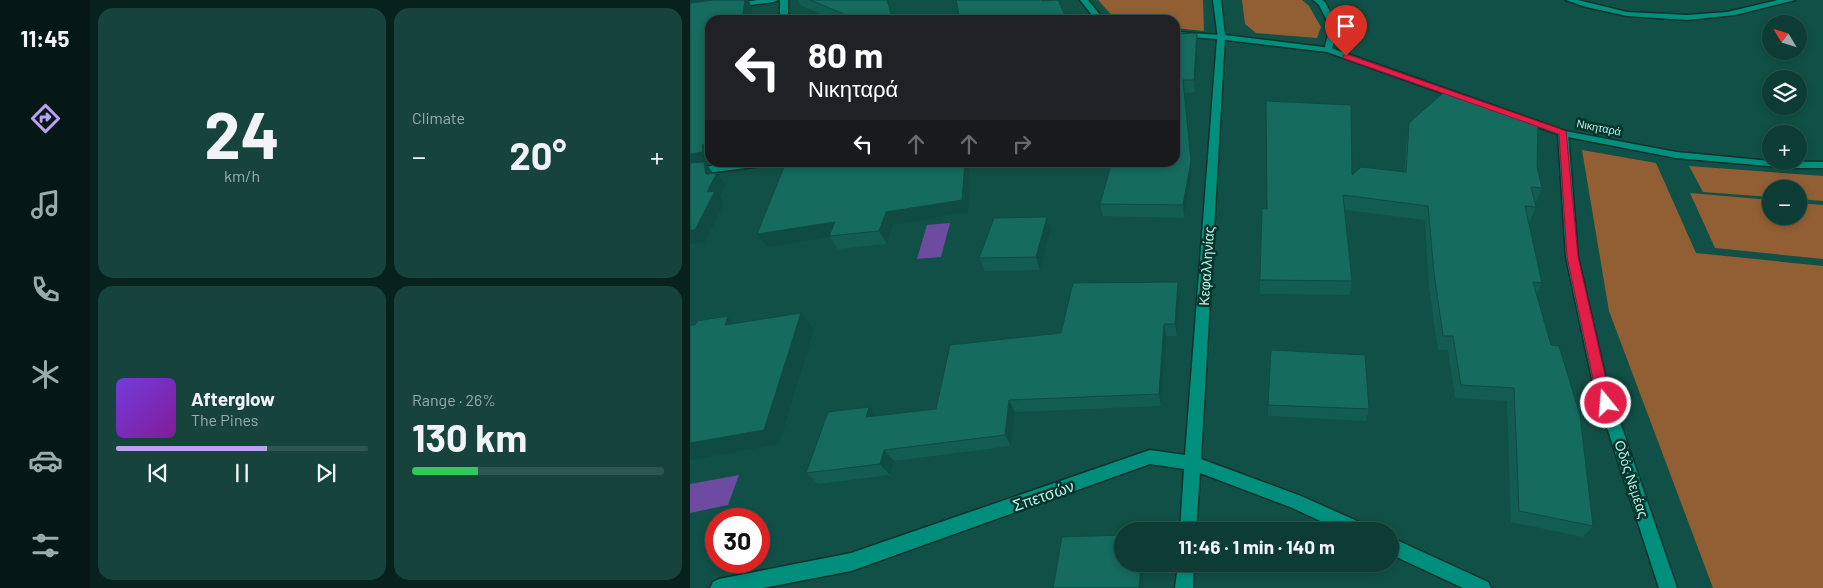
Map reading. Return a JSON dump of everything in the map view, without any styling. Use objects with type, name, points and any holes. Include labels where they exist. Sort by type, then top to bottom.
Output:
[{"type":"street","points":[[727,6],[774,0]]},
{"type":"street","points":[[784,0],[784,15]]},
{"type":"street","points":[[1084,0],[1096,15]]},
{"type":"street","name":"Κεφαλληνίας","points":[[1189,522],[1221,37],[1217,0]]},
{"type":"street","points":[[1318,0],[1334,27],[1328,50]]},
{"type":"street","points":[[1570,0],[1589,7],[1637,16],[1678,17],[1727,14],[1791,0]]},
{"type":"street","name":"Νικηταρά","points":[[1180,34],[1221,37],[1328,50],[1563,133],[1676,154],[1791,165],[1823,166]]},
{"type":"street","name":"Οδóς Νεμέας","points":[[1563,133],[1572,257],[1598,374],[1668,588]]},
{"type":"street","points":[[690,172],[730,167]]},
{"type":"street","name":"Σπετσών","points":[[719,588],[851,562],[1150,458],[1193,462],[1294,501],[1340,522]]},
{"type":"street","points":[[1399,549],[1482,588]]},
{"type":"street","points":[[1184,588],[1185,572]]},
{"type":"shaded area","points":[[1098,0],[1203,0],[1204,31],[1180,29],[1180,15],[1112,15]]},
{"type":"shaded area","points":[[1242,0],[1302,0],[1309,6],[1321,27],[1317,38],[1256,33],[1245,24]]},
{"type":"shaded area","points":[[1582,150],[1656,163],[1696,253],[1823,266],[1823,588],[1713,588],[1609,311]]},
{"type":"shaded area","points":[[1689,166],[1823,176],[1823,201],[1807,200],[1807,180],[1762,180],[1762,196],[1703,192]]},
{"type":"shaded area","points":[[1690,193],[1762,199],[1762,225],[1807,225],[1807,204],[1823,205],[1823,259],[1715,248]]},
{"type":"shaded area","points":[[950,223],[941,257],[917,259],[927,225]]},
{"type":"shaded area","points":[[739,475],[728,505],[705,508],[705,510],[690,513],[690,484]]},
{"type":"building","points":[[714,0],[745,0],[743,15],[705,15],[705,144],[702,145],[703,152],[690,154],[690,3]]},
{"type":"building","points":[[810,0],[887,0],[892,15],[846,15]]},
{"type":"building","points":[[956,0],[1058,0],[1065,15],[959,15]]},
{"type":"building","points":[[1197,33],[1194,80],[1183,80],[1191,161],[1183,205],[1100,204],[1111,167],[1180,167],[1180,34]]},
{"type":"building","points":[[1444,92],[1538,126],[1537,167],[1542,188],[1531,187],[1536,207],[1525,206],[1542,283],[1533,282],[1551,345],[1559,346],[1580,415],[1593,526],[1519,511],[1514,388],[1461,385],[1453,336],[1443,336],[1434,273],[1428,206],[1343,195],[1352,281],[1260,280],[1262,208],[1267,209],[1266,101],[1351,105],[1352,175],[1361,167],[1406,172],[1409,123]]},
{"type":"building","points":[[704,162],[706,174],[717,173],[707,192],[715,191],[695,230],[690,230],[690,163]]},
{"type":"building","points":[[784,167],[965,167],[962,200],[886,212],[879,231],[829,236],[835,222],[757,234]]},
{"type":"building","points":[[1047,217],[1036,257],[979,258],[994,218]]},
{"type":"building","points":[[1178,282],[1175,324],[1164,324],[1159,394],[1009,400],[1005,435],[884,450],[880,464],[806,473],[828,412],[869,407],[866,417],[936,409],[950,345],[1061,333],[1073,283]]},
{"type":"building","points":[[801,313],[764,430],[690,443],[690,325],[695,325],[697,321],[728,316],[725,325]]},
{"type":"building","points":[[1271,350],[1365,355],[1369,409],[1268,405]]},
{"type":"building","points":[[1114,535],[1114,572],[1140,572],[1139,588],[1053,588],[1062,537]]},
{"type":"route","points":[[1346,56],[1563,133],[1572,257],[1600,384],[1606,403]]}]
